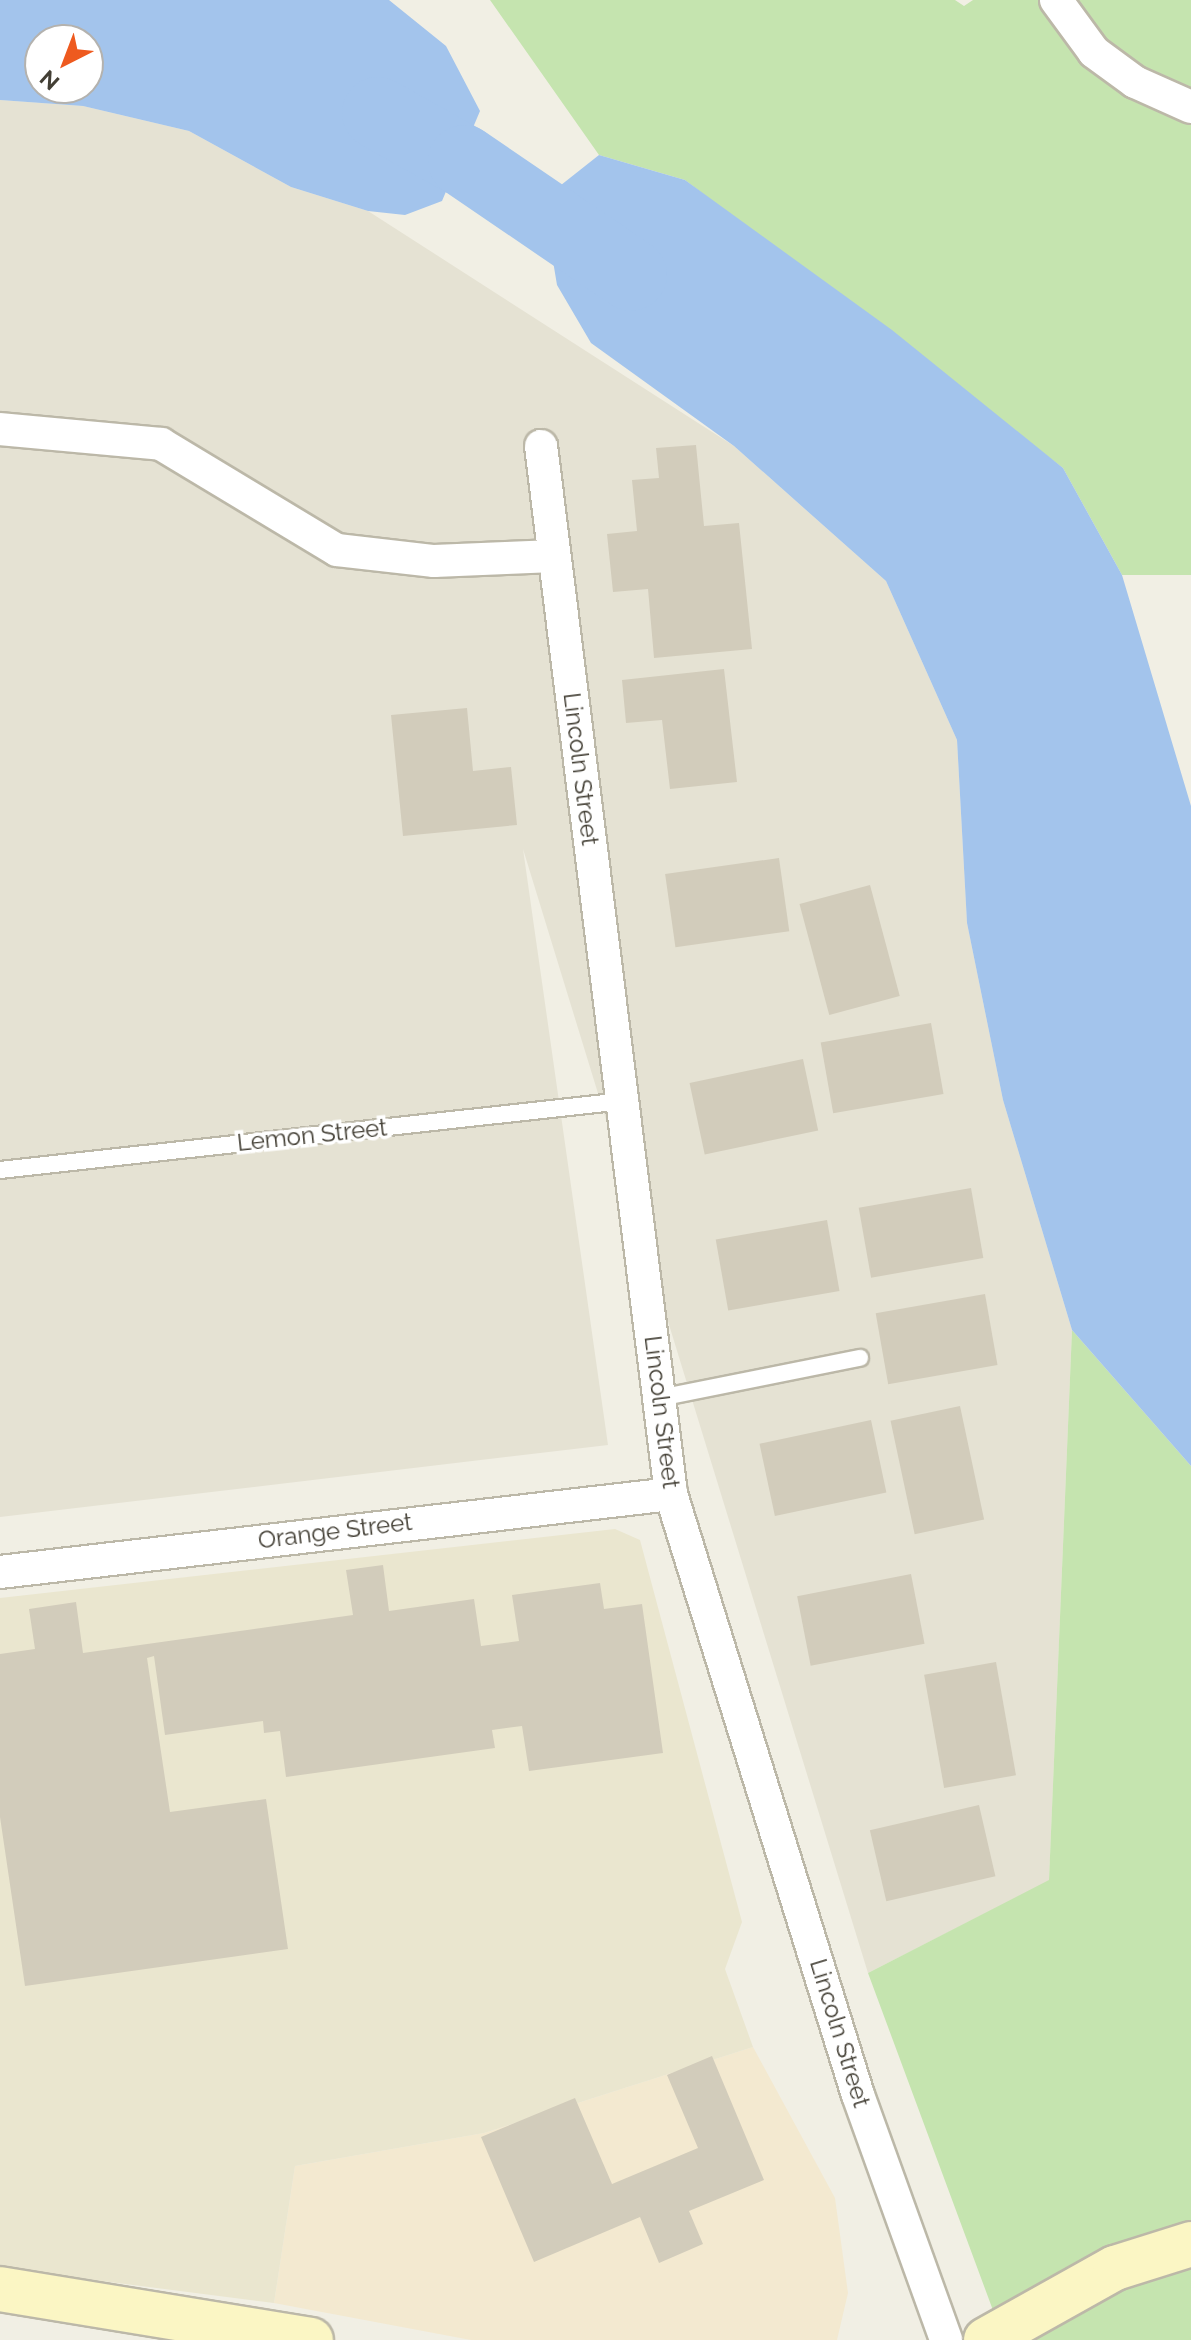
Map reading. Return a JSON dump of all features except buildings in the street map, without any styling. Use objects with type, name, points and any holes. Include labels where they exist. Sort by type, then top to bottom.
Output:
[{"type":"street","points":[[1056,0],[1094,52],[1135,82],[1191,107]]},
{"type":"street","points":[[0,429],[161,444],[337,550],[434,561],[554,556]]},
{"type":"street","name":"Lincoln Street","points":[[541,446],[671,1494],[858,2095],[946,2340]]},
{"type":"street","name":"Orange Street","points":[[0,1572],[671,1494]]},
{"type":"street","points":[[986,2340],[1115,2268],[1191,2244]]},
{"type":"street","points":[[0,2289],[311,2340]]},
{"type":"lane","name":"Lemon Street","points":[[0,1170],[623,1101]]},
{"type":"lane","points":[[659,1398],[860,1358]]},
{"type":"shaded area","points":[[0,100],[83,106],[189,131],[291,187],[368,211],[734,446],[886,581],[957,740],[967,923],[1003,1100],[1072,1330],[1049,1881],[868,1973],[523,849],[608,1445],[0,1517]]},
{"type":"shaded area","points":[[615,1529],[640,1540],[742,1922],[725,1969],[753,2047],[484,2133],[295,2166],[274,2303],[0,2268],[0,1598]]},
{"type":"shaded area","points":[[753,2047],[835,2198],[848,2293],[837,2340],[471,2340],[274,2303],[295,2166],[484,2133]]},
{"type":"green space","points":[[490,0],[955,0],[964,6],[973,0],[1191,0],[1191,575],[1122,575],[1063,468],[685,180],[599,155]]},
{"type":"green space","points":[[1072,1330],[1191,1466],[1191,2340],[1004,2340],[868,1973],[1049,1880]]},
{"type":"water","points":[[0,0],[389,0],[446,46],[480,111],[442,201],[405,215],[368,211],[291,187],[189,131],[83,106],[55,104],[104,104],[104,24],[24,24],[24,102],[0,100]]},
{"type":"water","points":[[599,155],[685,180],[892,330],[1063,468],[1122,575],[1191,806],[1191,1466],[1072,1330],[1003,1100],[967,923],[957,740],[886,581],[734,446],[591,343],[557,285],[549,237],[556,189]]},
{"type":"waterway","points":[[378,113],[464,161],[631,275]]}]
